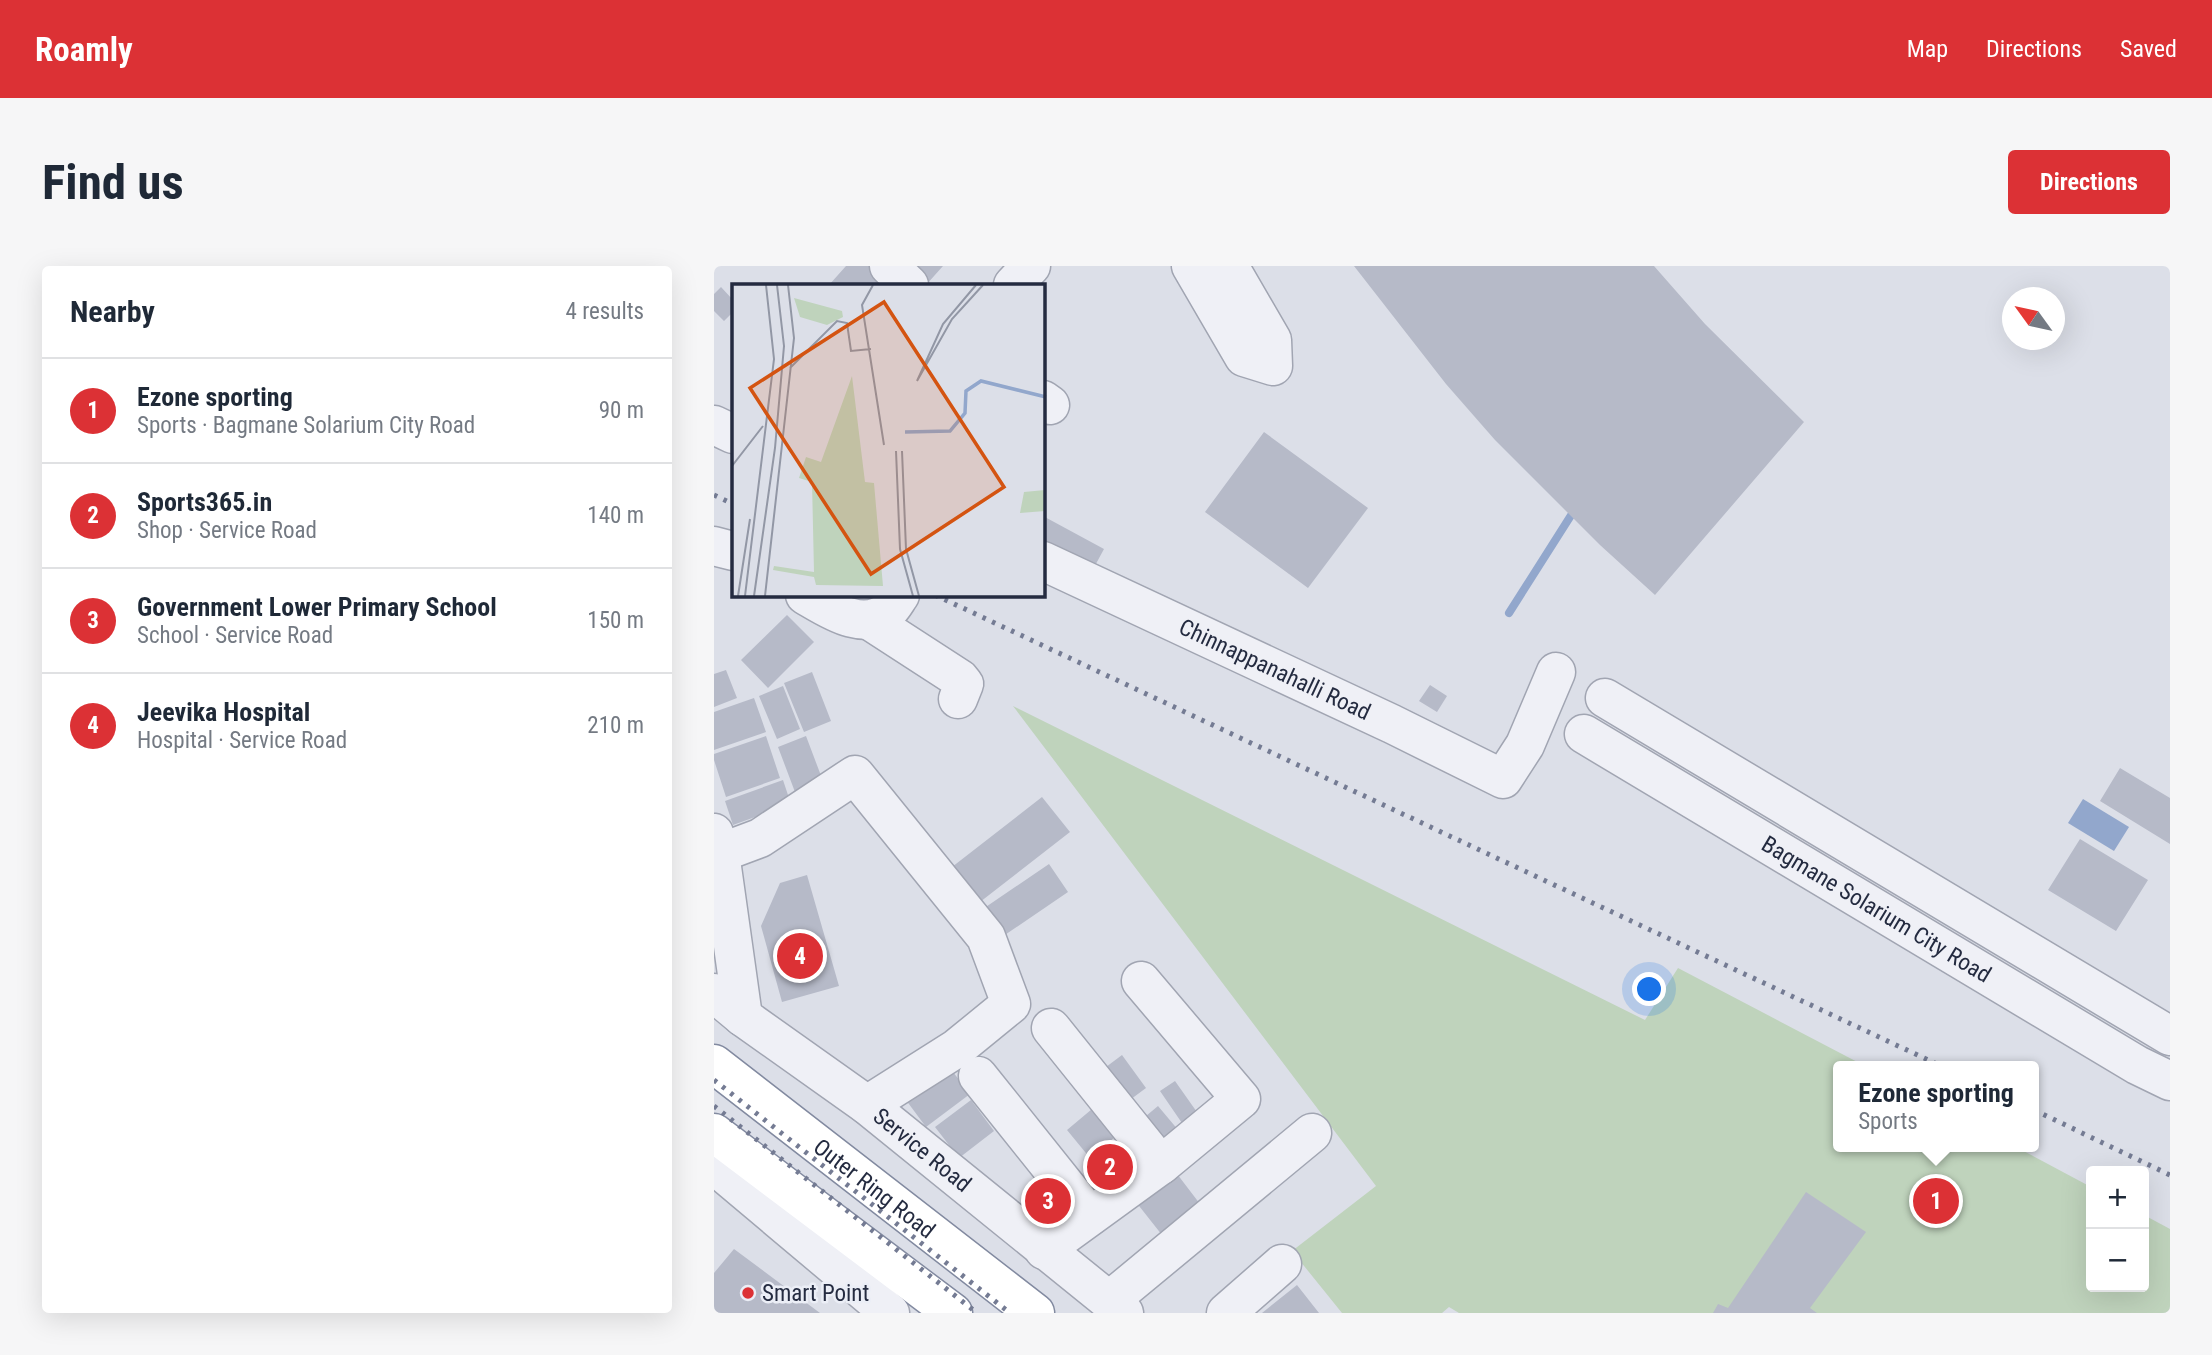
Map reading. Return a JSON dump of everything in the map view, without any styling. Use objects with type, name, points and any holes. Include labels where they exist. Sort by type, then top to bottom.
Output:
[{"type":"highway","name":"Outer Ring Road","points":[[714,1064],[1035,1313]]},
{"type":"highway","points":[[714,1133],[953,1313]]},
{"type":"street","points":[[889,266],[908,284]]},
{"type":"street","points":[[1014,284],[1031,266]]},
{"type":"street","points":[[1191,266],[1244,357],[1273,366],[1272,340],[1229,266]]},
{"type":"street","points":[[714,425],[732,434]]},
{"type":"street","points":[[714,547],[732,551]]},
{"type":"street","name":"Chinnappanahalli Road","points":[[1045,562],[1392,724],[1503,779],[1525,745],[1556,672]]},
{"type":"street","points":[[808,597],[838,615],[869,620],[960,679],[964,684],[958,699]]},
{"type":"street","points":[[869,620],[890,610],[899,597]]},
{"type":"street","name":"Bagmane Solarium City Road","points":[[1605,698],[2170,1036]]},
{"type":"street","name":"Bagmane Solarium City Road","points":[[1584,734],[2137,1065],[2170,1081]]},
{"type":"street","points":[[743,1017],[717,843],[760,838],[855,775],[986,937],[1011,1004],[957,1048],[867,1105]]},
{"type":"street","points":[[1044,1250],[1161,1166],[1241,1099],[1141,981]]},
{"type":"street","name":"Service Road","points":[[714,993],[743,1017],[867,1105],[1117,1307]]},
{"type":"street","points":[[1051,1028],[1161,1166]]},
{"type":"street","points":[[978,1076],[1090,1216]]},
{"type":"street","points":[[1117,1307],[1312,1133]]},
{"type":"street","points":[[714,1165],[890,1313]]},
{"type":"street","points":[[1226,1313],[1282,1264]]},
{"type":"green space","points":[[1013,706],[1645,1020],[1678,968],[1855,1061],[1833,1061],[1833,1152],[2025,1152],[2086,1184],[2086,1292],[2149,1292],[2149,1218],[2170,1229],[2170,1313],[1459,1313],[1449,1307],[1442,1313],[1342,1313],[1292,1251],[1376,1186]]},
{"type":"water","points":[[2083,799],[2129,827],[2114,851],[2068,823]]},
{"type":"building","points":[[846,266],[870,266],[891,284],[830,284]]},
{"type":"building","points":[[901,266],[943,266],[925,284]]},
{"type":"building","points":[[1354,266],[1654,266],[1705,324],[1804,422],[1655,595],[1600,545],[1495,440],[1446,384]]},
{"type":"building","points":[[721,287],[732,299],[732,313],[724,321],[714,311],[714,294]]},
{"type":"building","points":[[1264,432],[1368,508],[1308,588],[1205,512]]},
{"type":"building","points":[[1045,517],[1104,549],[1091,573],[1045,548]]},
{"type":"building","points":[[787,615],[814,642],[768,688],[741,660]]},
{"type":"building","points":[[726,670],[737,698],[714,707],[714,674]]},
{"type":"building","points":[[812,672],[831,721],[804,732],[784,683]]},
{"type":"building","points":[[1430,685],[1447,696],[1437,712],[1419,701]]},
{"type":"building","points":[[783,686],[800,729],[777,739],[759,696]]},
{"type":"building","points":[[754,698],[766,732],[714,750],[714,712]]},
{"type":"building","points":[[766,736],[780,778],[726,797],[714,754]]},
{"type":"building","points":[[806,736],[823,781],[795,792],[778,747]]},
{"type":"building","points":[[2120,768],[2170,798],[2170,844],[2100,801]]},
{"type":"building","points":[[783,780],[791,804],[733,825],[725,801]]},
{"type":"building","points":[[1042,797],[1070,832],[980,902],[952,867]]},
{"type":"building","points":[[2080,839],[2148,880],[2116,931],[2048,890]]},
{"type":"building","points":[[1049,864],[1068,892],[996,941],[977,913]]},
{"type":"building","points":[[807,875],[839,986],[782,1002],[761,926],[780,883]]},
{"type":"building","points":[[1122,1055],[1146,1088],[1119,1108],[1094,1076]]},
{"type":"building","points":[[943,1059],[970,1094],[926,1127],[900,1092]]},
{"type":"building","points":[[1175,1081],[1199,1115],[1184,1126],[1160,1091]]},
{"type":"building","points":[[971,1100],[994,1131],[959,1158],[935,1127]]},
{"type":"building","points":[[1098,1104],[1121,1132],[1090,1158],[1067,1130]]},
{"type":"building","points":[[1158,1106],[1179,1131],[1155,1151],[1134,1126]]},
{"type":"building","points":[[1121,1138],[1146,1167],[1117,1191],[1092,1162]]},
{"type":"building","points":[[1171,1166],[1200,1204],[1162,1235],[1132,1197]]},
{"type":"building","points":[[1806,1192],[1866,1232],[1810,1308],[1817,1313],[1713,1313],[1718,1304],[1728,1308]]},
{"type":"building","points":[[734,1249],[820,1313],[714,1313],[714,1273]]},
{"type":"building","points":[[1297,1285],[1319,1313],[1262,1313]]},
{"type":"waterway","points":[[1509,613],[1575,509]]},
{"type":"railway","points":[[714,495],[732,504]]},
{"type":"railway","points":[[939,597],[1930,1061]]},
{"type":"railway","points":[[714,1080],[1010,1313]]},
{"type":"railway","points":[[714,1106],[977,1313]]},
{"type":"railway","points":[[2039,1112],[2170,1175]]},
{"type":"place","name":"Jeevika Hospital","points":[[800,956]]},
{"type":"place","name":"Sports365.in","points":[[1110,1167]]},
{"type":"place","name":"Government Lower Primary School","points":[[1048,1201]]},
{"type":"place","name":"Ezone sporting","points":[[1936,1201]]},
{"type":"place","name":"Smart Point","points":[[748,1293]]}]
